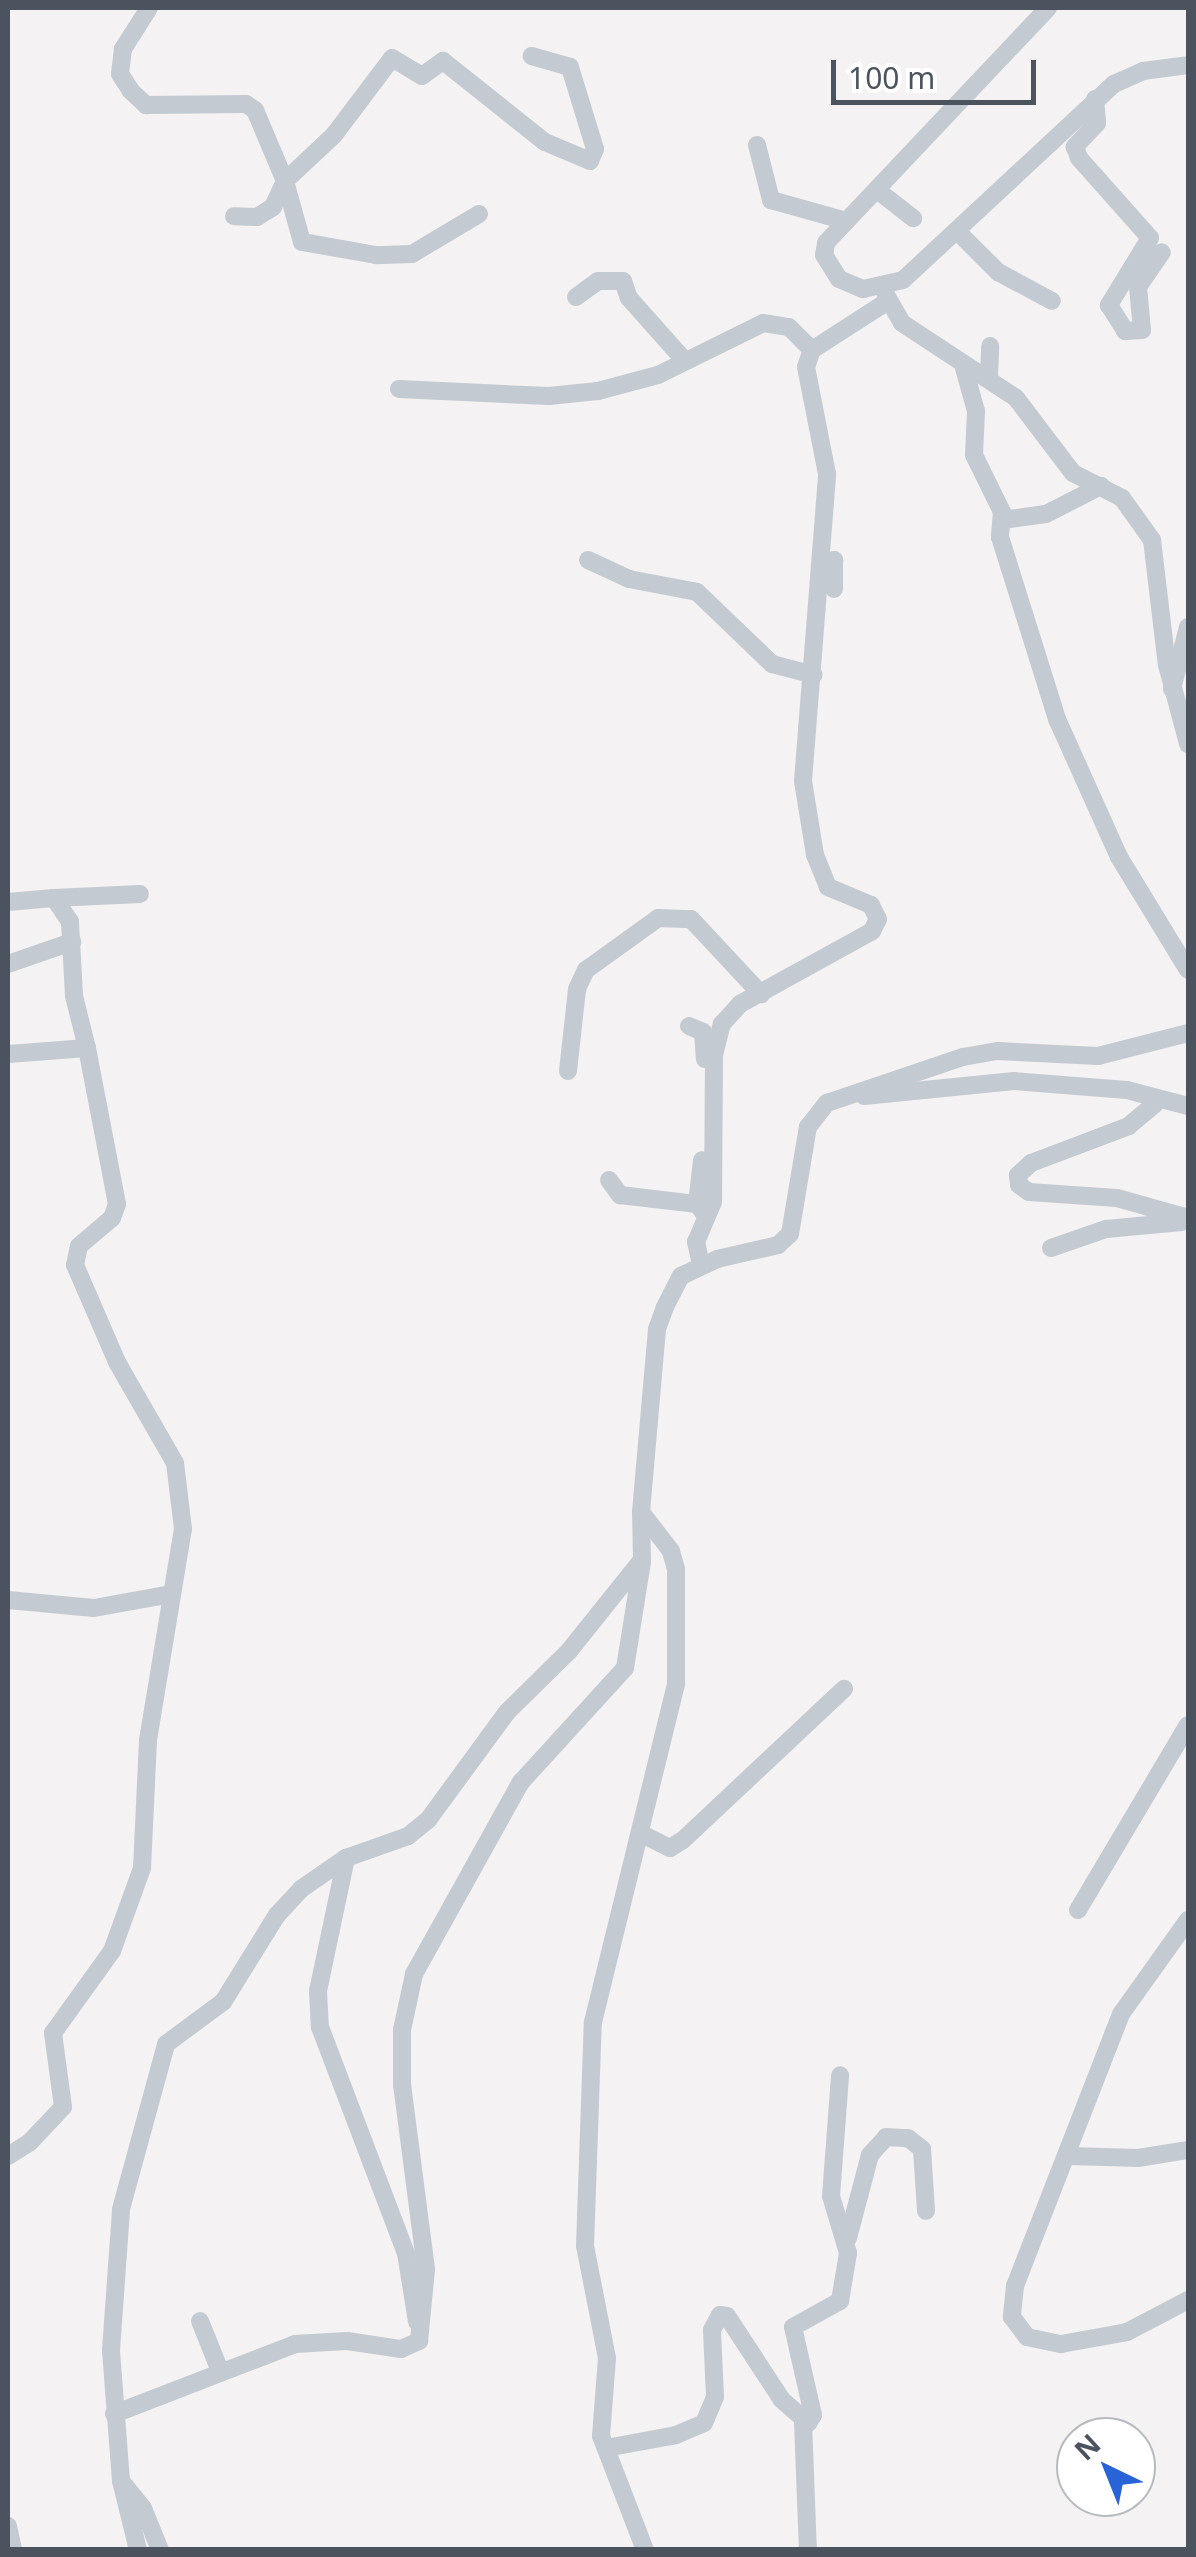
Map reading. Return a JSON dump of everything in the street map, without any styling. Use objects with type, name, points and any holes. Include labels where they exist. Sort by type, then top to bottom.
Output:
[{"type":"street","points":[[148,8],[123,48],[120,74],[130,91],[146,105],[246,104],[255,110],[285,181],[302,242],[357,252],[412,254],[479,214]]},
{"type":"street","points":[[1048,8],[826,244],[829,267],[849,285],[886,294],[902,323],[964,368],[988,378],[1032,414],[1074,473],[1122,498],[1152,540],[1172,689],[1188,744]]},
{"type":"street","points":[[234,216],[257,217],[273,207],[285,181],[334,135],[392,58],[422,76],[443,61],[545,142],[590,161],[595,149],[570,67],[532,56]]},
{"type":"street","points":[[701,1211],[712,1202],[718,1035],[740,1004],[872,930],[878,918],[871,905],[828,887],[815,854],[804,780],[827,474],[806,367],[812,350],[915,272],[1095,99],[1128,76],[1188,65]]},
{"type":"street","points":[[1095,99],[1097,123],[1075,147],[1079,158],[1150,238],[1109,305],[1125,331],[1142,330],[1138,287],[1162,252]]},
{"type":"street","points":[[757,145],[772,200],[846,221]]},
{"type":"street","points":[[877,190],[913,218]]},
{"type":"street","points":[[958,232],[998,272],[1052,300]]},
{"type":"street","points":[[576,297],[598,281],[624,281],[629,298],[684,360]]},
{"type":"street","points":[[399,389],[571,396],[629,385],[764,323],[789,327],[812,350]]},
{"type":"street","points":[[988,378],[990,346]]},
{"type":"street","points":[[964,368],[976,411],[974,455],[1002,520],[1000,537],[1089,798],[1188,970]]},
{"type":"street","points":[[1002,520],[1046,514],[1101,486]]},
{"type":"street","points":[[588,560],[629,579],[697,592],[772,664],[814,675]]},
{"type":"street","points":[[822,564],[834,560],[834,589]]},
{"type":"street","points":[[1172,689],[1188,627]]},
{"type":"street","points":[[8,902],[140,894]]},
{"type":"street","points":[[8,2156],[63,2107],[53,2033],[112,1951],[142,1868],[146,1750],[183,1529],[180,1480],[75,1264],[78,1246],[106,1223],[118,1204],[74,996],[70,922],[54,898]]},
{"type":"street","points":[[568,1071],[577,989],[586,970],[658,918],[691,919],[761,994]]},
{"type":"street","points":[[8,964],[72,942]]},
{"type":"street","points":[[689,1026],[703,1032],[707,1042],[701,1211],[696,1242],[701,1265]]},
{"type":"street","points":[[419,2341],[426,2269],[402,2085],[402,2030],[414,1974],[521,1782],[625,1668],[642,1560],[641,1512],[657,1330],[673,1286],[701,1265],[778,1245],[790,1234],[808,1127],[827,1102],[962,1057],[1018,1051],[1098,1056],[1188,1033]]},
{"type":"street","points":[[8,1054],[87,1048]]},
{"type":"street","points":[[848,1095],[1014,1081],[1126,1090],[1156,1103],[1188,1106]]},
{"type":"street","points":[[1156,1103],[1129,1126],[1031,1163],[1018,1175],[1020,1185],[1028,1192],[1117,1198],[1188,1220]]},
{"type":"street","points":[[609,1180],[633,1198],[701,1211]]},
{"type":"street","points":[[1051,1248],[1106,1229],[1188,1220]]},
{"type":"street","points":[[641,1512],[671,1552],[679,1619],[674,1696],[593,2022],[585,2246],[607,2358],[600,2427],[644,2550]]},
{"type":"street","points":[[138,2550],[121,2481],[114,2414],[119,2224],[166,2044],[174,2032],[223,2002],[277,1914],[346,1858],[408,1836],[428,1820],[507,1712],[568,1650],[642,1560]]},
{"type":"street","points":[[8,1600],[94,1608],[171,1594]]},
{"type":"street","points":[[642,1834],[670,1848],[683,1840],[844,1688]]},
{"type":"street","points":[[1078,1910],[1188,1726]]},
{"type":"street","points":[[346,1858],[318,1991],[320,2027],[406,2254],[419,2341]]},
{"type":"street","points":[[1188,1920],[1120,2014],[1069,2156],[1016,2286],[1018,2328],[1042,2341],[1082,2342],[1127,2332],[1188,2300]]},
{"type":"street","points":[[840,2075],[831,2196],[848,2238]]},
{"type":"street","points":[[880,2140],[904,2137],[922,2150],[926,2211]]},
{"type":"street","points":[[803,2422],[813,2415],[793,2327],[840,2301],[848,2238],[880,2140]]},
{"type":"street","points":[[880,2140],[880,2169]]},
{"type":"street","points":[[1069,2156],[1188,2150]]},
{"type":"street","points":[[606,2448],[704,2423],[715,2397],[712,2330],[720,2315],[803,2422],[808,2550]]},
{"type":"street","points":[[200,2321],[220,2372]]},
{"type":"street","points":[[114,2414],[308,2342],[400,2349],[419,2341]]},
{"type":"street","points":[[121,2481],[143,2508],[160,2550]]},
{"type":"street","points":[[8,2526],[13,2550]]}]
